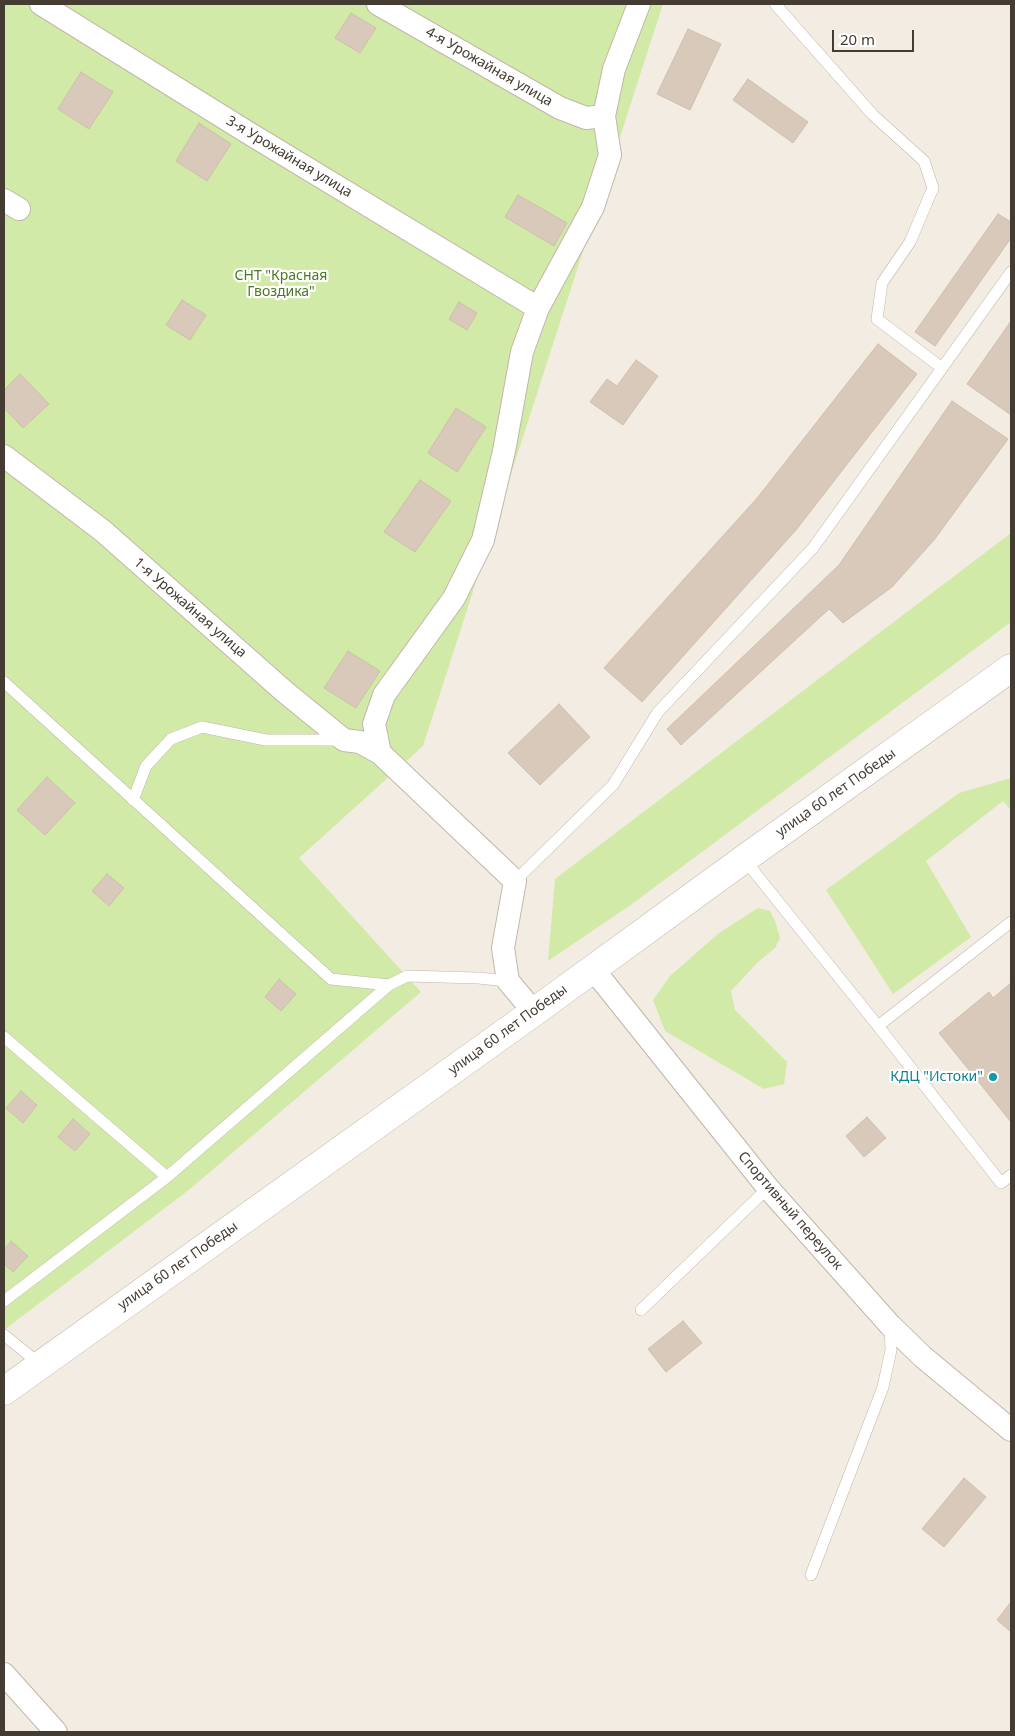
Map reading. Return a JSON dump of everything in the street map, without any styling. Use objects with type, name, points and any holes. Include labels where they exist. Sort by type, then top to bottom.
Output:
[{"type":"street","name":"3-я Урожайная улица","points":[[41,4],[247,132],[538,308]]},
{"type":"street","name":"4-я Урожайная улица","points":[[378,4],[560,108],[586,118],[604,116]]},
{"type":"street","points":[[380,753],[374,724],[384,695],[454,598],[483,540],[504,451],[522,352],[538,308],[593,207],[610,155],[604,116],[614,69],[639,4]]},
{"type":"street","name":"1-я Урожайная улица","points":[[4,456],[103,531],[285,692],[344,740],[360,742],[380,753],[515,881]]},
{"type":"street","name":"улица 60 лет Победы","points":[[4,1391],[1011,668]]},
{"type":"street","points":[[515,881],[503,948],[508,981],[534,1012]]},
{"type":"street","name":"Спортивный переулок","points":[[593,969],[768,1188],[890,1325],[923,1357],[1011,1430]]},
{"type":"street","points":[[4,1674],[56,1732]]},
{"type":"lane","points":[[775,4],[873,114],[924,161],[933,188],[910,242],[882,283],[877,319],[942,368]]},
{"type":"lane","points":[[515,881],[613,786],[658,712],[813,548],[1011,272]]},
{"type":"lane","points":[[4,682],[331,979],[389,986]]},
{"type":"lane","points":[[133,800],[146,766],[171,739],[202,727],[266,740],[344,740]]},
{"type":"lane","points":[[744,859],[1001,1183],[1011,1175]]},
{"type":"lane","points":[[878,1026],[1011,922]]},
{"type":"lane","points":[[4,1301],[167,1177],[389,986],[407,976],[478,978],[508,981]]},
{"type":"lane","points":[[4,1037],[167,1177]]},
{"type":"lane","points":[[641,1310],[768,1188]]},
{"type":"lane","points":[[812,1575],[883,1387],[891,1350],[890,1325]]},
{"type":"lane","points":[[4,1335],[40,1364]]},
{"type":"green space","name":"СНТ \"Красная Гвоздика\"","points":[[4,4],[663,4],[423,746],[299,858],[421,992],[190,1189],[4,1330]]},
{"type":"green space","points":[[1011,533],[1011,622],[632,904],[548,961],[555,879]]},
{"type":"green space","points":[[1011,778],[1011,810],[1003,801],[926,861],[971,937],[893,994],[826,890],[959,793]]},
{"type":"green space","points":[[758,908],[770,911],[780,938],[775,948],[759,961],[731,991],[735,1010],[787,1062],[784,1084],[764,1089],[665,1031],[653,1000],[670,976],[719,933]]},
{"type":"building","points":[[351,13],[376,28],[360,53],[335,38]]},
{"type":"building","points":[[688,29],[721,44],[690,110],[657,94]]},
{"type":"building","points":[[81,72],[113,92],[89,129],[58,109]]},
{"type":"building","points":[[748,79],[808,122],[793,143],[733,100]]},
{"type":"building","points":[[199,123],[231,144],[207,181],[176,161]]},
{"type":"building","points":[[518,195],[567,223],[554,246],[505,217]]},
{"type":"building","points":[[998,214],[1011,222],[1011,238],[935,346],[915,332]]},
{"type":"building","points":[[182,300],[206,315],[190,340],[166,325]]},
{"type":"building","points":[[459,302],[477,313],[467,330],[449,319]]},
{"type":"building","points":[[1011,321],[1011,415],[967,384]]},
{"type":"building","points":[[878,344],[917,374],[796,530],[642,702],[604,668],[758,497]]},
{"type":"building","points":[[636,360],[658,376],[623,425],[590,402],[607,379],[617,386]]},
{"type":"building","points":[[20,374],[49,404],[23,428],[4,408],[4,390]]},
{"type":"building","points":[[952,401],[1008,439],[934,540],[892,587],[843,623],[829,609],[681,745],[667,729],[839,565]]},
{"type":"building","points":[[456,408],[486,427],[457,472],[428,453]]},
{"type":"building","points":[[420,480],[451,501],[415,552],[384,532]]},
{"type":"building","points":[[348,651],[380,671],[356,708],[324,688]]},
{"type":"building","points":[[559,704],[590,737],[540,785],[508,753]]},
{"type":"building","points":[[47,777],[75,803],[45,835],[17,810]]},
{"type":"building","points":[[107,874],[124,888],[109,906],[92,891]]},
{"type":"building","points":[[279,979],[296,994],[281,1011],[265,997]]},
{"type":"building","name":"КДЦ \"Истоки\"","points":[[1011,983],[1011,1122],[939,1033],[989,992],[993,998]]},
{"type":"building","points":[[21,1091],[37,1105],[23,1123],[6,1108]]},
{"type":"building","points":[[867,1117],[886,1138],[864,1157],[846,1136]]},
{"type":"building","points":[[73,1119],[90,1134],[75,1151],[58,1137]]},
{"type":"building","points":[[11,1241],[28,1256],[13,1272],[4,1264],[4,1250]]},
{"type":"building","points":[[683,1321],[702,1343],[666,1372],[648,1349]]},
{"type":"building","points":[[964,1478],[986,1497],[944,1547],[922,1529]]},
{"type":"building","points":[[1011,1602],[1011,1632],[997,1620]]},
{"type":"place","name":"КДЦ \"Истоки\"","points":[[993,1077]]}]
